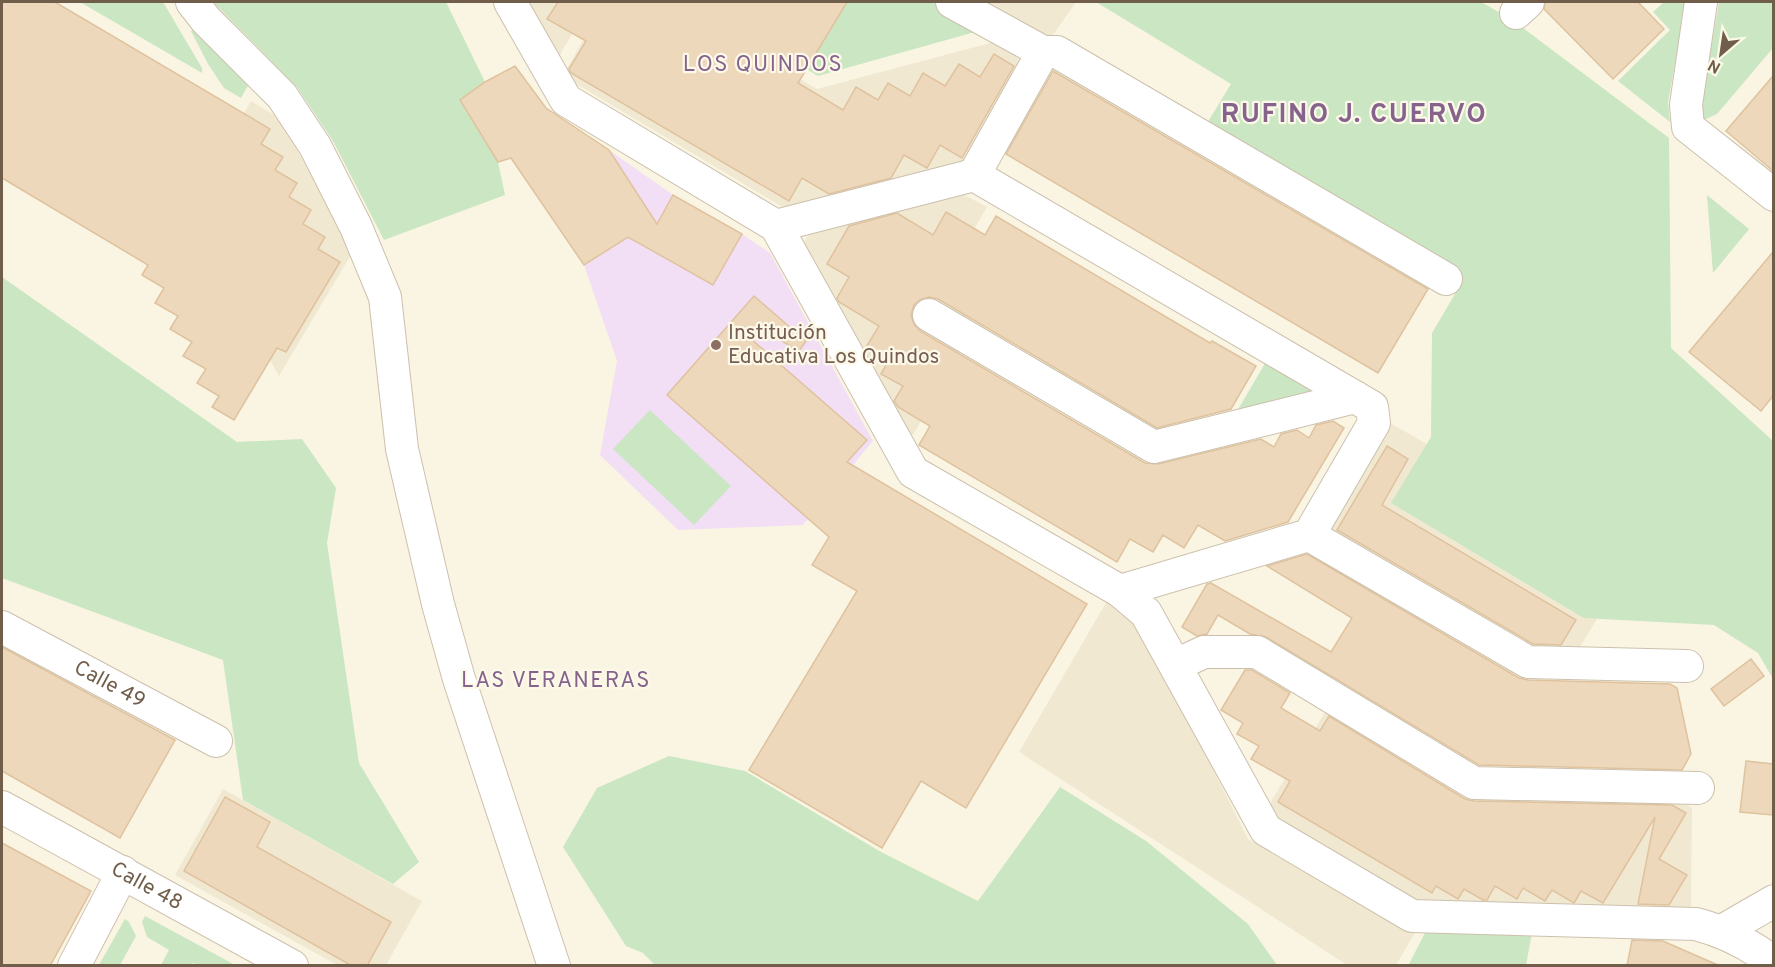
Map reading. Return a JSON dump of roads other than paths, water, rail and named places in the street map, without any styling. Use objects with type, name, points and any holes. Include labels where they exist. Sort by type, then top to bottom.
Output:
[{"type":"street","points":[[192,2],[206,20],[282,96],[315,146],[356,227],[385,297],[402,449],[438,604],[462,690],[554,966]]},
{"type":"street","points":[[510,2],[566,100],[776,226],[913,472],[1120,591],[1146,613],[1266,830],[1412,916],[1696,924],[1722,930],[1755,948],[1773,963]]},
{"type":"street","points":[[952,2],[1043,52],[1057,51],[1446,279]]},
{"type":"street","points":[[1701,2],[1686,105],[1688,127],[1773,195]]},
{"type":"street","points":[[974,175],[1043,52]]},
{"type":"street","points":[[776,226],[974,175],[1372,407],[1374,423],[1309,535],[1120,591]]},
{"type":"street","points":[[929,315],[1154,447],[1355,397]]},
{"type":"street","points":[[1309,535],[1528,662],[1687,666]]},
{"type":"street","name":"Calle 49","points":[[2,627],[216,741]]},
{"type":"street","points":[[1176,665],[1204,652],[1257,652],[1474,783],[1698,788]]},
{"type":"street","name":"Calle 48","points":[[2,807],[123,872],[283,963]]},
{"type":"street","points":[[74,966],[123,872]]},
{"type":"street","points":[[1722,930],[1773,901]]},
{"type":"place","name":"Institución Educativa Los Quindos","points":[[716,345]]},
{"type":"district","name":"LOS QUINDOS","points":[[763,65]]},
{"type":"district","name":"RUFINO J. CUERVO","points":[[1354,115]]},
{"type":"district","name":"LAS VERANERAS","points":[[556,681]]}]
